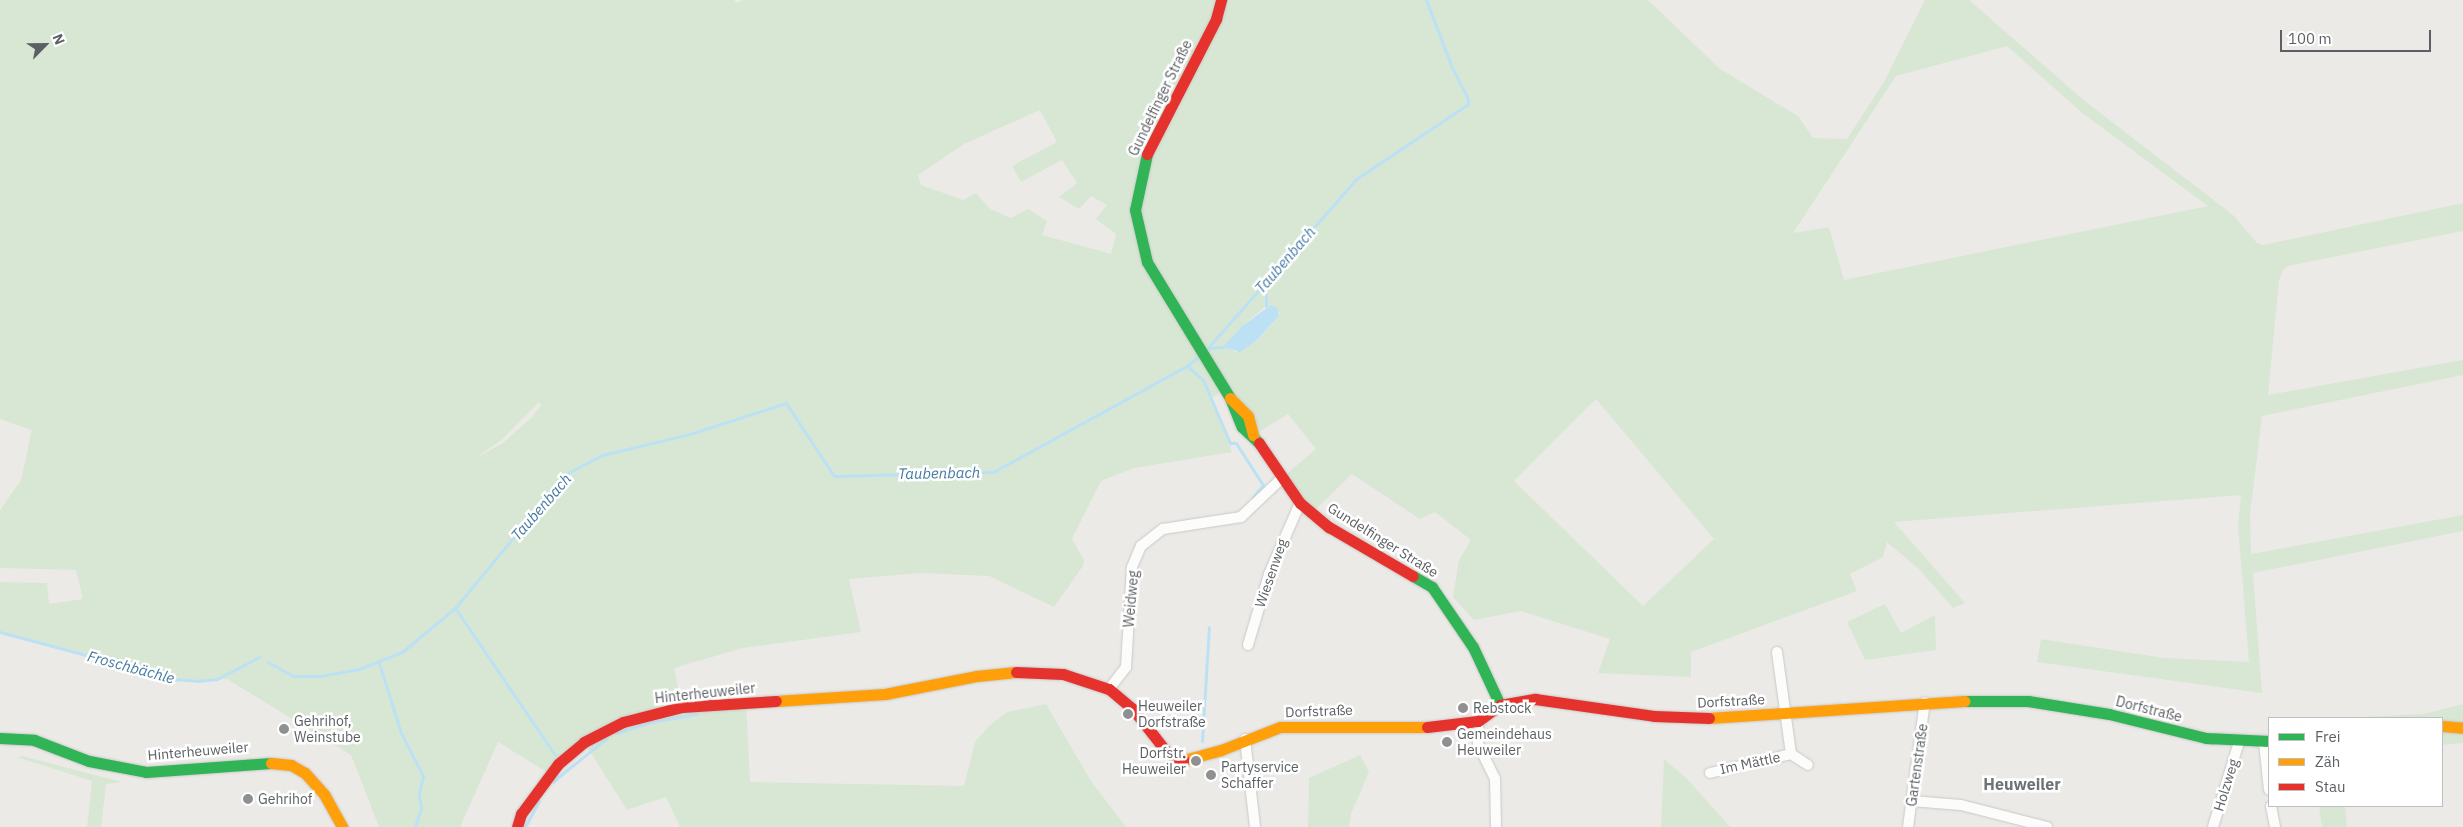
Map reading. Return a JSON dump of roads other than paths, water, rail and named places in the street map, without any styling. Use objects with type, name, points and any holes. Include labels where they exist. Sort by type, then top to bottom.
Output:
[{"type":"street","name":"Gundelfinger Straße","points":[[1221,0],[1216,19],[1146,156],[1135,210],[1138,234],[1147,262],[1230,398],[1242,427],[1254,436],[1281,479],[1300,503],[1330,527],[1432,587],[1474,647],[1500,705]]},
{"type":"street","name":"Weidweg","points":[[1110,689],[1126,667],[1132,567],[1141,546],[1163,529],[1241,517],[1281,479]]},
{"type":"street","name":"Wiesenweg","points":[[1248,645],[1269,574],[1300,503]]},
{"type":"street","name":"Dorfstraße","points":[[1777,652],[1786,713]]},
{"type":"street","name":"Dorfstraße","points":[[886,694],[977,676],[1019,672],[1063,674],[1110,689],[1133,709],[1168,754],[1183,760],[1221,750],[1245,739],[1280,727],[1361,724],[1434,727],[1478,721],[1500,705],[1535,699],[1654,716],[1713,718],[1925,702],[1987,699],[2028,701],[2109,714],[2206,738],[2239,742],[2266,741]]},
{"type":"street","name":"Hinterheuweiler","points":[[518,827],[522,814],[558,764],[584,742],[622,722],[682,707],[886,694]]},
{"type":"street","name":"Gartenstraße","points":[[1908,827],[1925,702]]},
{"type":"street","name":"Im Mättle","points":[[1786,713],[1791,754]]},
{"type":"street","points":[[2452,726],[2463,719]]},
{"type":"street","points":[[1478,721],[1478,744],[1495,779],[1496,827]]},
{"type":"street","name":"Hinterheuweiler","points":[[0,738],[34,740],[88,761],[146,772],[259,761],[291,765],[305,773],[324,794],[342,827]]},
{"type":"street","points":[[1245,739],[1255,827]]},
{"type":"street","points":[[2266,741],[2268,774]]},
{"type":"street","name":"Holzweg","points":[[2214,827],[2239,742]]},
{"type":"street","name":"Im Mättle","points":[[1710,773],[1791,754],[1808,765]]},
{"type":"street","points":[[1912,801],[1961,804],[2047,827]]},
{"type":"street","points":[[2271,807],[2275,827]]},
{"type":"water","points":[[1271,305],[1278,309],[1279,316],[1256,341],[1240,352],[1223,347],[1242,326]]},
{"type":"waterway","name":"Taubenbach","points":[[1206,350],[1356,179],[1468,104],[1468,99],[1451,65],[1426,0]]},
{"type":"waterway","points":[[1262,287],[1266,294],[1266,306]]},
{"type":"waterway","points":[[1209,348],[1223,347]]},
{"type":"waterway","name":"Taubenbach","points":[[555,755],[455,608],[566,474],[602,455],[690,434],[786,403],[834,476],[993,472],[1187,366],[1199,356]]},
{"type":"waterway","points":[[1187,366],[1203,380],[1230,443],[1236,443],[1263,485],[1253,497]]},
{"type":"waterway","name":"Froschbächle","points":[[268,662],[293,676],[320,676],[359,669],[402,652],[455,608]]},
{"type":"waterway","points":[[1202,741],[1209,627]]},
{"type":"waterway","name":"Froschbächle","points":[[0,632],[176,679],[198,681],[217,679],[259,657]]},
{"type":"waterway","points":[[379,663],[401,733],[423,776],[419,794],[421,808],[415,827]]},
{"type":"waterway","points":[[617,733],[651,722],[697,714]]},
{"type":"waterway","points":[[567,770],[607,738]]},
{"type":"waterway","name":"Taubenbach","points":[[553,782],[567,770]]},
{"type":"waterway","name":"Taubenbach","points":[[525,827],[539,801]]},
{"type":"place","name":"Rebstock","points":[[1463,708]]},
{"type":"place","name":"Heuweiler Dorfstraße","points":[[1128,714]]},
{"type":"place","name":"Gehrihof, Weinstube","points":[[284,729]]},
{"type":"place","name":"Gemeindehaus Heuweiler","points":[[1447,742]]},
{"type":"place","name":"Dorfstr. Heuweiler","points":[[1196,761]]},
{"type":"place","name":"Partyservice Schaffer","points":[[1211,775]]},
{"type":"place","name":"Gehrihof","points":[[248,799]]},
{"type":"district","name":"Heuweiler","points":[[2022,784]]}]
